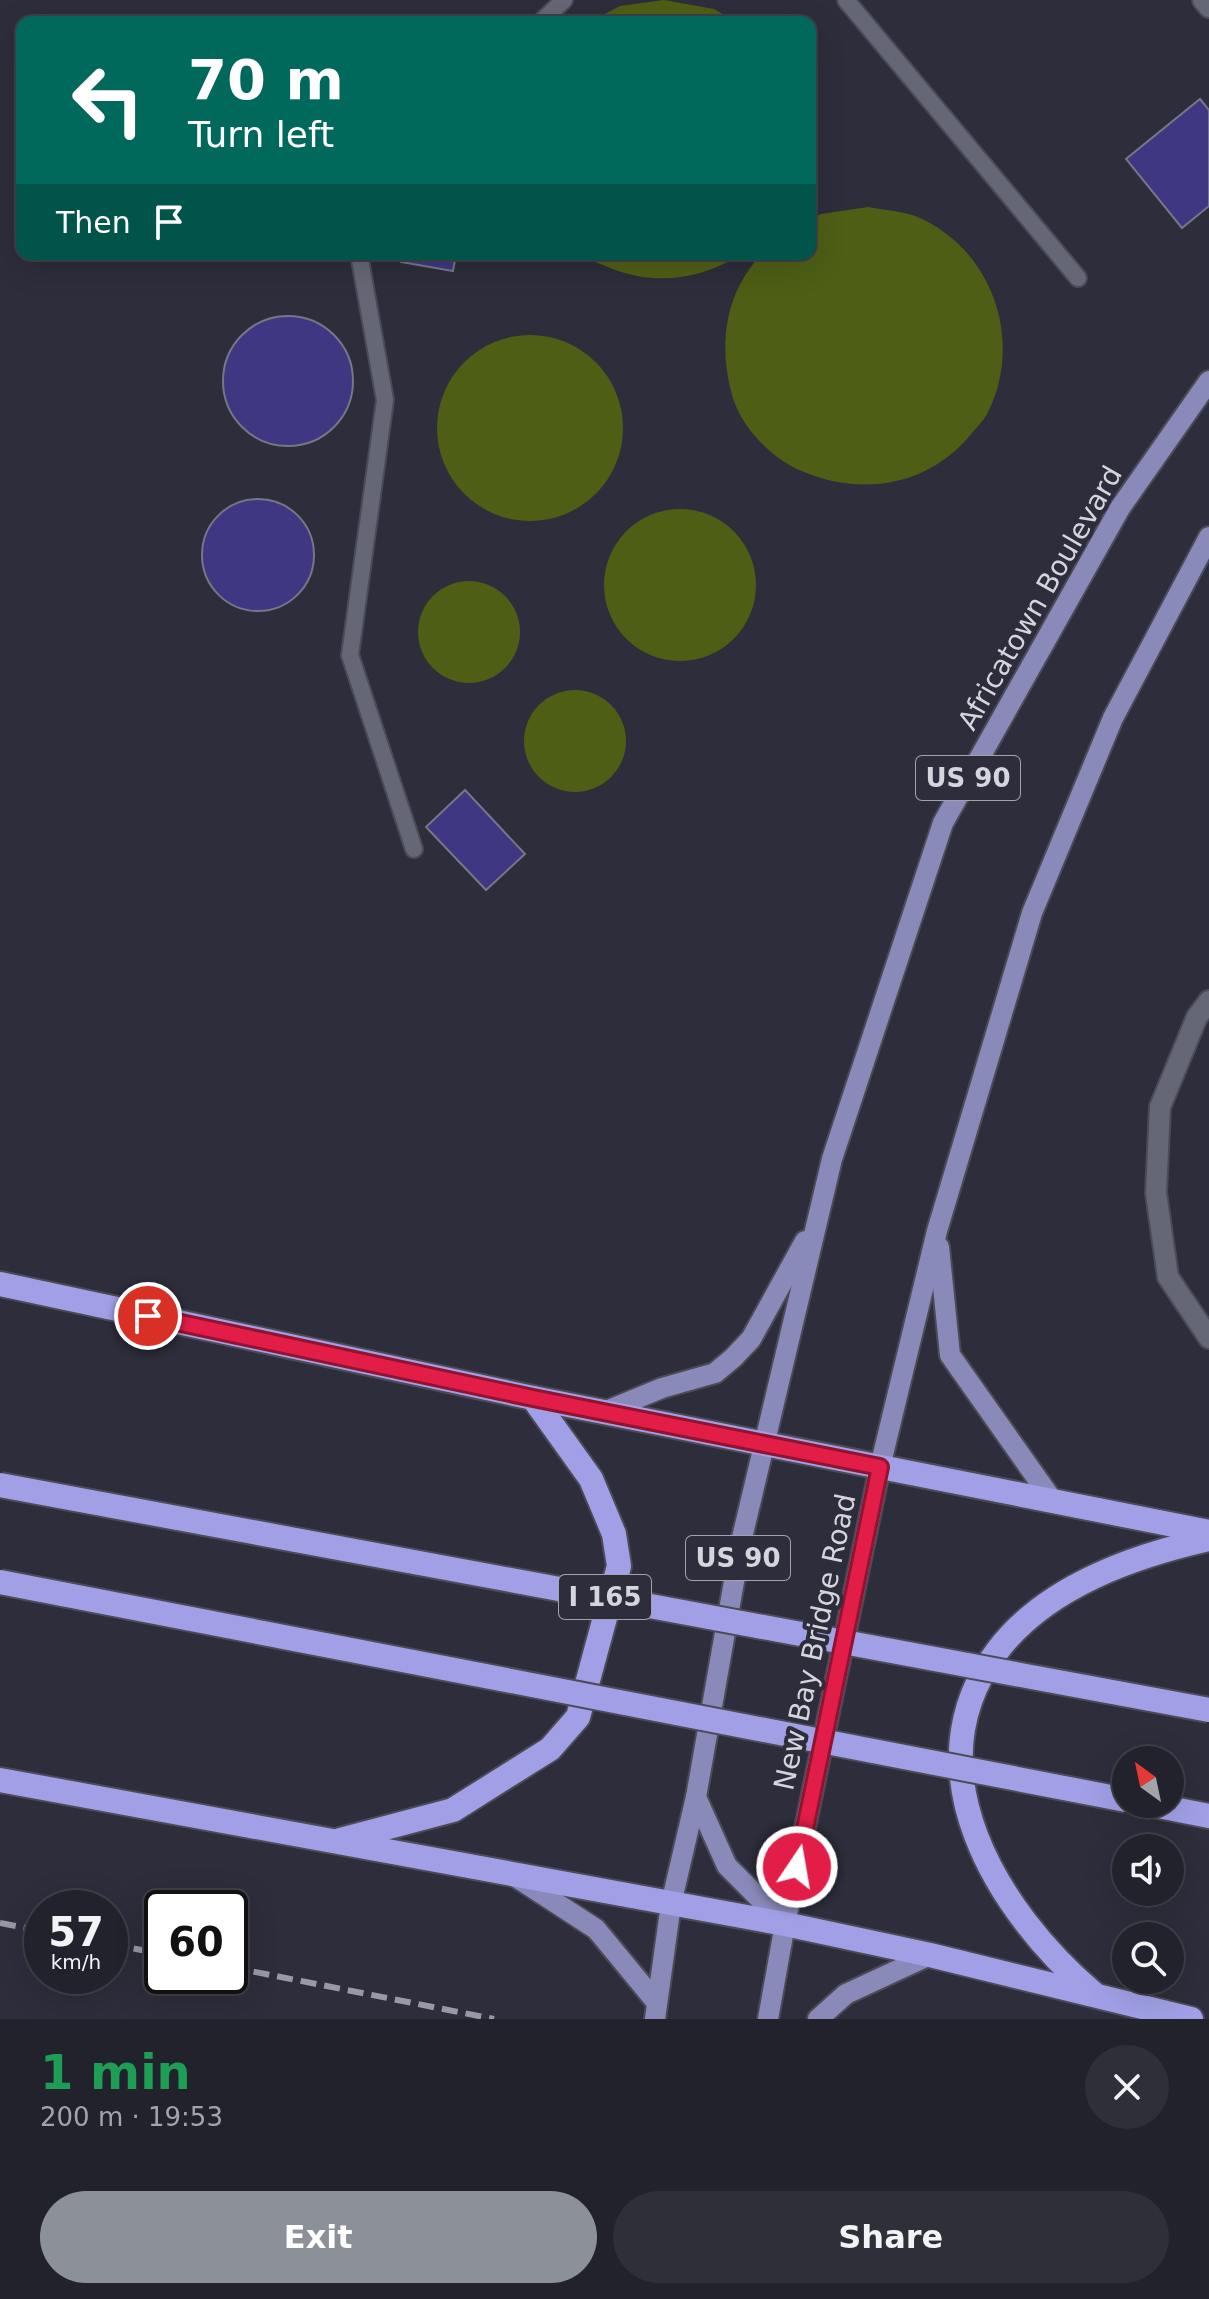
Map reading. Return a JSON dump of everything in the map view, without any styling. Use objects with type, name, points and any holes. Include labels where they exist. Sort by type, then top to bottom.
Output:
[{"type":"highway","points":[[0,1284],[533,1398],[1209,1532]]},
{"type":"highway","points":[[333,1842],[453,1810],[550,1749],[578,1717],[619,1566],[614,1534],[591,1479],[533,1398]]},
{"type":"highway","name":"I 165","points":[[0,1485],[1209,1710]]},
{"type":"highway","points":[[1100,1999],[1039,1943],[998,1885],[978,1844],[964,1785],[961,1742],[969,1703],[998,1650],[1030,1618],[1082,1583],[1116,1567],[1209,1539]]},
{"type":"highway","points":[[0,1582],[1112,1797]]},
{"type":"highway","points":[[0,1780],[785,1924],[930,1955],[1191,2019]]},
{"type":"highway","points":[[1184,1811],[1209,1816]]},
{"type":"main road","name":"Africatown Boulevard","points":[[818,1216],[832,1159],[943,823],[1120,508],[1209,381]]},
{"type":"main road","points":[[1053,1501],[950,1355],[937,1231],[1032,913],[1113,718],[1209,537]]},
{"type":"main road","points":[[604,1412],[662,1388],[715,1373],[733,1358],[751,1339],[818,1216]]},
{"type":"main road","name":"US 90","points":[[671,1904],[696,1797],[741,1542],[818,1216]]},
{"type":"main road","name":"New Bay Bridge Road","points":[[768,2019],[880,1467],[937,1231]]},
{"type":"main road","points":[[696,1797],[727,1866],[785,1924]]},
{"type":"main road","points":[[509,1873],[596,1929],[656,2011]]},
{"type":"main road","points":[[656,2011],[671,1904]]},
{"type":"main road","points":[[818,2019],[846,1994],[930,1955]]},
{"type":"street","points":[[1203,0],[1209,7]]},
{"type":"street","points":[[1209,1001],[1197,1017],[1160,1107],[1156,1193],[1168,1277],[1209,1338]]},
{"type":"lane","points":[[547,16],[564,0]]},
{"type":"lane","points":[[846,0],[1078,278]]},
{"type":"lane","points":[[360,260],[385,400],[350,655],[414,849]]},
{"type":"shaded area","points":[[664,0],[714,9],[726,16],[601,16],[620,6]]},
{"type":"shaded area","points":[[868,207],[915,216],[942,230],[964,250],[982,273],[994,299],[1001,327],[1003,357],[998,386],[987,414],[955,451],[937,465],[916,475],[873,484],[850,484],[804,472],[770,451],[751,431],[736,407],[728,376],[726,338],[728,320],[740,285],[757,260],[816,260],[816,216]]},
{"type":"shaded area","points":[[593,260],[731,260],[710,270],[677,278],[627,274]]},
{"type":"shaded area","points":[[530,335],[566,342],[596,362],[616,392],[623,428],[616,464],[596,494],[566,514],[530,521],[494,514],[464,494],[444,464],[437,428],[444,392],[464,362],[494,342]]},
{"type":"shaded area","points":[[680,509],[709,515],[734,531],[750,556],[756,585],[750,614],[734,639],[709,655],[680,661],[651,655],[626,639],[610,614],[604,585],[610,556],[626,531],[651,515]]},
{"type":"shaded area","points":[[469,581],[489,585],[505,596],[516,612],[520,632],[516,652],[505,668],[489,679],[469,683],[449,679],[433,668],[422,652],[418,632],[422,612],[433,596],[449,585]]},
{"type":"shaded area","points":[[575,690],[594,694],[611,705],[622,722],[626,741],[622,760],[611,777],[594,788],[575,792],[556,788],[539,777],[528,760],[524,741],[528,722],[539,705],[556,694]]},
{"type":"building","points":[[1200,99],[1209,110],[1209,206],[1182,228],[1126,159]]},
{"type":"building","points":[[401,260],[455,260],[453,271]]},
{"type":"building","points":[[288,316],[313,321],[334,335],[348,356],[353,381],[348,406],[334,427],[313,441],[288,446],[263,441],[242,427],[228,406],[223,381],[228,356],[242,335],[263,321]]},
{"type":"building","points":[[258,499],[279,504],[297,516],[309,534],[314,555],[309,576],[297,594],[279,606],[258,611],[237,606],[219,594],[207,576],[202,555],[207,534],[219,516],[237,504]]},
{"type":"building","points":[[465,790],[525,854],[486,890],[426,827]]},
{"type":"railway","points":[[0,1923],[24,1928]]},
{"type":"railway","points":[[128,1947],[144,1951]]},
{"type":"railway","points":[[248,1971],[494,2019]]},
{"type":"route","points":[[148,1316],[533,1398],[880,1467],[797,1867]]}]
